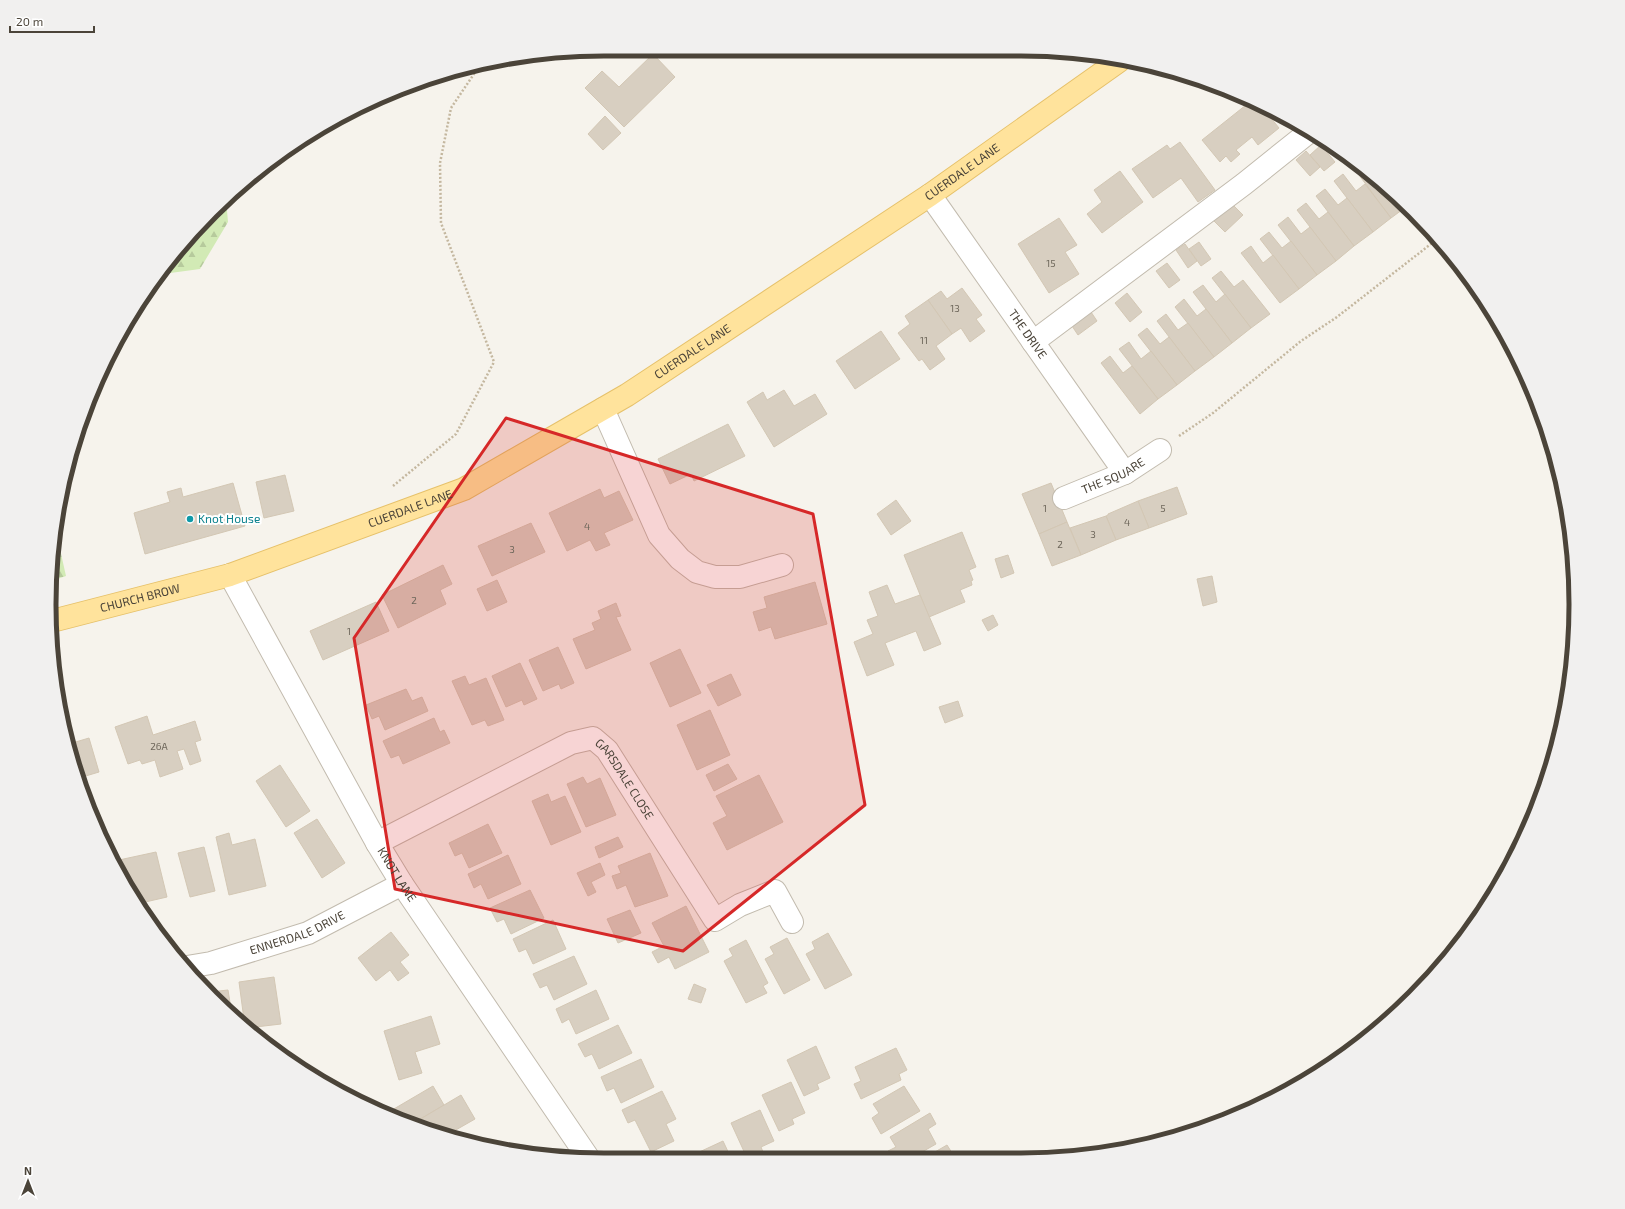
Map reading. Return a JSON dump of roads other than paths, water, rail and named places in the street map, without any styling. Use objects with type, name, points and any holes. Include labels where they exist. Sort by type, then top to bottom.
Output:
[{"type":"main road","name":"CUERDALE LANE","points":[[230,575],[464,489],[603,409],[627,395],[930,195],[1113,64]]},
{"type":"main road","name":"CHURCH BROW","points":[[56,620],[230,575]]},
{"type":"street","points":[[1033,342],[1244,184],[1305,135]]},
{"type":"street","name":"THE DRIVE","points":[[930,195],[1125,473]]},
{"type":"street","points":[[603,409],[659,535],[680,559],[697,572],[715,577],[740,577],[782,564]]},
{"type":"street","name":"THE SQUARE","points":[[1064,498],[1125,473],[1160,450]]},
{"type":"street","name":"KNOT LANE","points":[[230,575],[377,843],[402,884],[585,1152]]},
{"type":"street","name":"GARSDALE CLOSE","points":[[377,843],[571,743],[593,738],[607,750],[715,920],[740,905],[775,891],[792,922]]},
{"type":"street","name":"ENNERDALE DRIVE","points":[[192,966],[211,963],[308,933],[402,884]]},
{"type":"place","name":"Knot House","points":[[190,519]]}]
